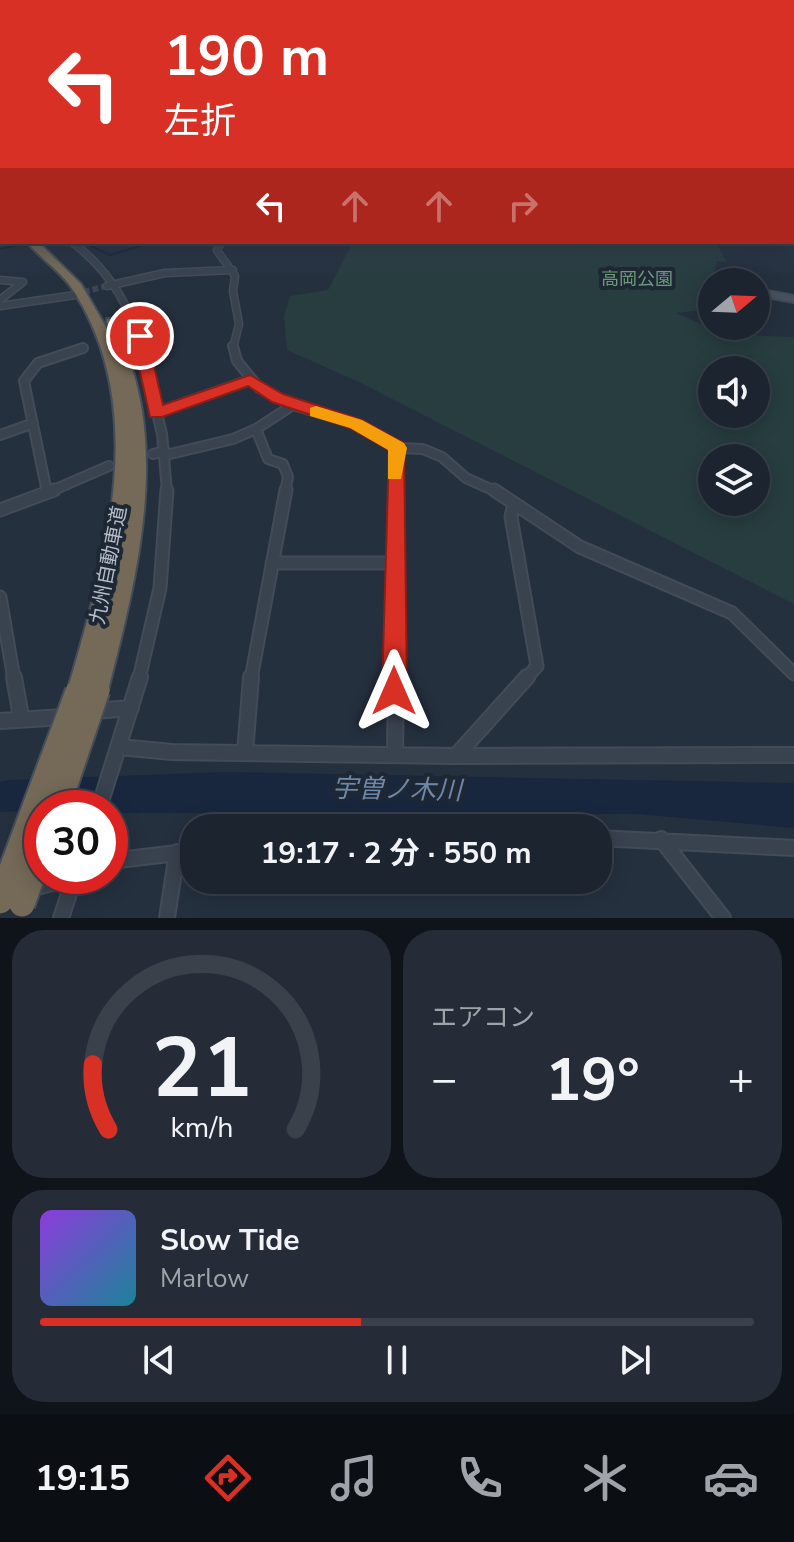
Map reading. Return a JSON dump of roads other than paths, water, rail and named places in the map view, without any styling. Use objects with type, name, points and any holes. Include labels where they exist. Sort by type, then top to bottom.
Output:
[{"type":"highway","name":"九州自動車道","points":[[34,244],[67,272],[99,321],[118,378],[123,414],[121,503],[112,563],[87,691],[62,790]]},
{"type":"highway","name":"九州自動車道","points":[[9,904],[87,691],[128,560],[136,501],[136,411],[130,375],[110,317],[77,270],[46,244]]},
{"type":"highway","points":[[9,904],[24,879]]},
{"type":"street","points":[[74,244],[111,285],[140,336],[166,453],[164,549],[149,646],[105,790]]},
{"type":"street","points":[[220,244],[217,250],[233,270],[239,324],[233,348],[250,380],[293,405],[356,424],[398,448],[423,449],[442,457],[466,478],[514,503],[580,547],[732,613],[794,674]]},
{"type":"street","points":[[111,285],[165,273],[233,270]]},
{"type":"street","points":[[0,280],[23,282],[0,303]]},
{"type":"street","points":[[0,303],[75,295]]},
{"type":"street","points":[[770,295],[794,299]]},
{"type":"street","points":[[47,493],[24,381],[38,363],[83,348]]},
{"type":"street","points":[[156,413],[250,380]]},
{"type":"street","points":[[153,454],[233,439],[256,429],[293,405]]},
{"type":"street","points":[[0,435],[31,424]]},
{"type":"street","points":[[245,753],[249,690],[288,477],[283,464],[268,459],[256,429]]},
{"type":"street","points":[[395,755],[394,563],[398,448]]},
{"type":"street","points":[[0,510],[109,466]]},
{"type":"street","points":[[456,756],[537,666],[511,517],[514,503]]},
{"type":"street","points":[[272,563],[394,563]]},
{"type":"street","points":[[0,597],[21,717]]},
{"type":"street","points":[[0,721],[21,717],[56,719],[104,709],[131,708]]},
{"type":"street","points":[[117,751],[456,756],[794,755]]},
{"type":"street","points":[[612,838],[794,848]]},
{"type":"street","points":[[661,839],[722,918]]},
{"type":"street","points":[[128,859],[180,853]]},
{"type":"street","points":[[167,918],[180,873]]},
{"type":"street","points":[[9,904],[34,894]]},
{"type":"street","points":[[61,918],[70,894]]},
{"type":"water","name":"宇曽ノ木川","points":[[225,772],[794,783],[794,828],[636,814],[128,813],[128,790],[24,790],[24,811],[0,812],[0,782]]},
{"type":"waterway","points":[[87,244],[110,255],[147,244]]},
{"type":"waterway","points":[[0,249],[18,245]]},
{"type":"waterway","points":[[221,247],[237,274]]},
{"type":"waterway","points":[[236,286],[239,306]]},
{"type":"tunnel","points":[[75,294],[107,286]]},
{"type":"park label","name":"高岡公園","points":[[637,279]]}]
